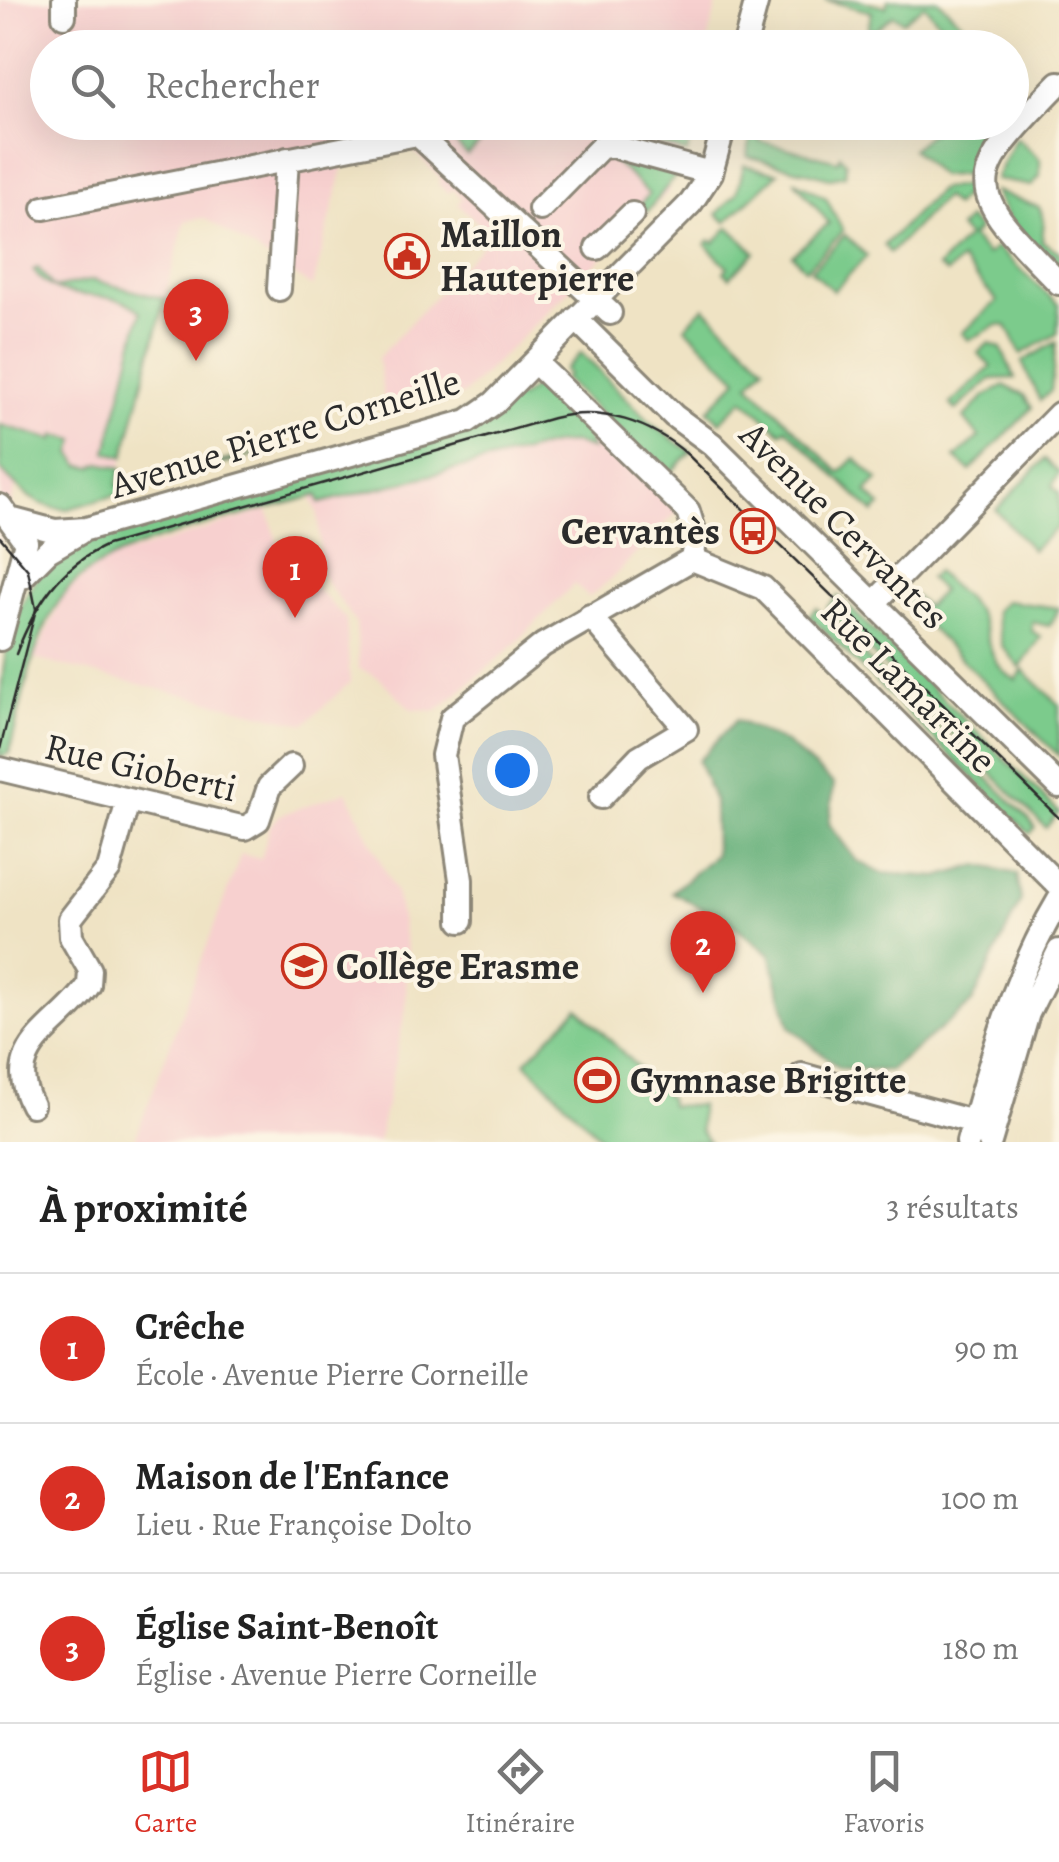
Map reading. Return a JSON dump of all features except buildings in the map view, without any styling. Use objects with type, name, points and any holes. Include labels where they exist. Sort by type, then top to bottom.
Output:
[{"type":"street","points":[[749,30],[757,0]]},
{"type":"street","points":[[1029,113],[1059,83]]},
{"type":"street","points":[[44,208],[387,140]]},
{"type":"street","points":[[424,140],[603,306]]},
{"type":"street","name":"Avenue Pierre Corneille","points":[[11,598],[40,558],[86,530],[468,421],[494,403],[576,320],[603,306],[691,203],[710,173],[720,140]]},
{"type":"street","points":[[1002,140],[990,160],[987,196],[1000,223],[1059,284]]},
{"type":"street","points":[[540,209],[601,147],[612,146],[710,173]]},
{"type":"street","points":[[278,289],[287,159]]},
{"type":"street","points":[[597,248],[632,214]]},
{"type":"street","name":"Avenue Cervantes","points":[[576,320],[674,416],[712,444],[1059,786]]},
{"type":"street","points":[[462,921],[456,831],[443,754],[452,718],[543,645],[692,559],[696,537],[688,511],[534,362]]},
{"type":"street","points":[[874,603],[1059,414]]},
{"type":"street","name":"Avenue Pierre Corneille","points":[[13,521],[45,530],[86,530]]},
{"type":"street","name":"Avenue Pierre Corneille","points":[[0,639],[25,556],[13,521]]},
{"type":"street","name":"Rue Lamartine","points":[[692,559],[763,588],[1059,886]]},
{"type":"street","points":[[590,616],[686,729],[639,757],[600,797]]},
{"type":"street","name":"Rue Gioberti","points":[[0,769],[246,828],[258,820],[269,786],[292,766]]},
{"type":"street","points":[[32,1105],[19,1078],[21,1059],[89,985],[90,970],[71,936],[70,919],[109,869],[128,801]]},
{"type":"street","points":[[802,1075],[971,1132],[1020,974],[1059,900]]},
{"type":"street","points":[[990,1142],[1028,1013],[1059,951]]},
{"type":"shaded area","points":[[0,0],[718,0],[710,30],[30,30],[30,140],[682,140],[668,192],[464,394],[386,416],[378,358],[491,235],[458,204],[462,199],[453,189],[448,193],[439,185],[440,178],[408,145],[346,156],[313,287],[204,218],[185,221],[116,487],[20,472],[0,545]]},
{"type":"shaded area","points":[[601,432],[678,511],[589,597],[574,584],[514,645],[437,711],[411,709],[378,677],[359,669],[356,624],[321,574],[318,514],[311,497],[498,445]]},
{"type":"shaded area","points":[[268,510],[279,549],[346,619],[350,682],[305,724],[34,659],[64,594],[103,561]]},
{"type":"shaded area","name":"Collège Erasme","points":[[347,791],[397,896],[407,952],[406,1008],[378,1142],[134,1142],[241,854],[261,859],[270,826],[280,815]]},
{"type":"green space","points":[[825,0],[857,0],[886,7],[888,0],[938,0],[969,30],[946,30],[924,5],[903,21],[893,15],[875,30],[868,29],[872,12]]},
{"type":"green space","points":[[452,140],[483,140],[467,155]]},
{"type":"green space","points":[[644,140],[690,140],[687,153]]},
{"type":"green space","points":[[751,140],[838,161],[840,155],[846,163],[845,175],[830,178],[747,156]]},
{"type":"green space","points":[[923,140],[980,140],[968,174],[940,176],[912,149]]},
{"type":"green space","points":[[1014,140],[1040,159],[1040,176],[1031,186],[995,179]]},
{"type":"green space","points":[[605,152],[680,170],[647,212],[640,205],[649,194]]},
{"type":"green space","points":[[744,165],[778,173],[726,222],[717,214],[737,193]]},
{"type":"green space","points":[[794,180],[826,198],[843,231],[806,269],[792,255],[829,223]]},
{"type":"green space","points":[[968,185],[968,191],[954,206],[944,197],[890,253],[884,245],[940,189]]},
{"type":"green space","points":[[994,191],[1039,207],[1044,220],[1042,241],[1059,252],[1059,272],[1009,221]]},
{"type":"green space","points":[[968,219],[978,229],[971,237],[987,255],[996,247],[1059,305],[1057,334],[1021,354],[1007,326],[997,325],[969,340],[962,333],[997,301],[961,260],[947,273],[938,267],[967,237],[959,228]]},
{"type":"green space","points":[[729,227],[755,252],[730,277],[724,272],[728,267],[706,245],[710,240],[714,243]]},
{"type":"green space","points":[[845,235],[867,256],[833,291],[811,270]]},
{"type":"green space","points":[[38,268],[54,287],[33,270]]},
{"type":"green space","points":[[93,280],[165,299],[124,457],[107,452],[141,312],[117,299],[54,288]]},
{"type":"green space","points":[[704,307],[765,366],[749,384],[840,473],[855,458],[878,480],[866,492],[881,506],[874,513],[786,428],[781,432],[743,399],[720,422],[708,410],[738,379],[685,327]]},
{"type":"green space","points":[[1056,342],[1051,391],[1040,401],[1022,362]]},
{"type":"green space","points":[[989,343],[1001,348],[1015,378],[991,379],[956,410],[950,404],[991,367],[978,353]]},
{"type":"green space","points":[[581,353],[654,426],[691,452],[666,477],[564,379],[568,374],[564,370]]},
{"type":"green space","points":[[1005,386],[1024,395],[1032,408],[970,471],[955,458],[979,437],[964,418],[985,396]]},
{"type":"green space","points":[[534,387],[584,430],[592,449],[575,443],[556,444],[320,503],[318,495],[144,544],[83,575],[64,594],[43,630],[9,753],[0,757],[3,671],[15,620],[26,596],[61,549],[515,395],[519,399]]},
{"type":"green space","points":[[0,425],[54,440],[55,435],[76,440],[72,453],[80,465],[92,467],[100,463],[121,468],[117,486],[275,449],[68,509],[47,506],[30,497],[0,469]]},
{"type":"green space","points":[[1045,459],[1059,473],[1052,486],[1059,493],[1059,526],[1032,550],[996,510]]},
{"type":"green space","points":[[936,572],[978,613],[992,653],[1007,674],[1016,680],[1023,670],[1059,705],[1059,756],[905,603],[913,595],[926,607],[942,591],[929,578]]},
{"type":"green space","points":[[838,596],[1059,812],[1046,828],[827,608]]},
{"type":"green space","points":[[1005,601],[1059,608],[1049,626],[1032,622],[1032,631],[1041,637],[1020,668],[1002,646],[995,611]]},
{"type":"green space","points":[[816,608],[1030,820],[1035,828],[1030,834],[809,616]]},
{"type":"green space","points":[[736,720],[786,743],[834,784],[829,824],[856,860],[881,873],[938,877],[979,865],[1017,874],[1021,900],[972,1003],[889,1071],[839,1068],[790,1027],[770,954],[735,926],[672,892],[715,855],[714,801],[698,761]]},
{"type":"green space","name":"Gymnase Brigitte","points":[[578,1008],[668,1098],[670,1106],[700,1105],[700,1131],[709,1142],[605,1142],[525,1062]]},
{"type":"tram line","points":[[16,654],[31,619],[51,589],[75,564],[107,545],[553,418],[607,416],[642,426],[688,455],[1059,818]]},
{"type":"tram line","points":[[0,537],[28,570],[36,609],[0,749]]},
{"type":"place","name":"Maillon Hautepierre","points":[[407,256]]},
{"type":"place","name":"Église Saint-Benoît","points":[[196,361]]},
{"type":"place","name":"Cervantès","points":[[753,531]]},
{"type":"place","name":"Crêche","points":[[295,618]]},
{"type":"place","name":"Collège Erasme","points":[[304,966]]},
{"type":"place","name":"Maison de l'Enfance","points":[[703,993]]},
{"type":"place","name":"Gymnase Brigitte","points":[[597,1080]]}]
